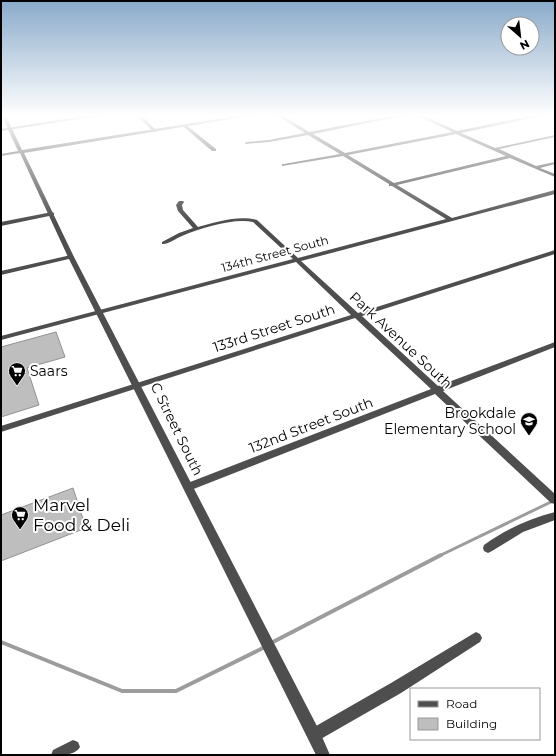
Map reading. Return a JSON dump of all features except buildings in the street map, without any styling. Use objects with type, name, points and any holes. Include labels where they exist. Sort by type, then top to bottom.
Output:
[{"type":"street","points":[[1,155],[25,151]]},
{"type":"street","points":[[337,151],[450,219]]},
{"type":"street","points":[[284,165],[362,151]]},
{"type":"street","points":[[500,151],[555,176]]},
{"type":"street","name":"C Street South","points":[[20,152],[323,755]]},
{"type":"street","points":[[392,185],[511,156]]},
{"type":"street","points":[[537,168],[555,163]]},
{"type":"street","name":"134th Street South","points":[[1,338],[555,192]]},
{"type":"street","points":[[164,243],[176,236],[197,230],[180,210],[180,202]]},
{"type":"street","points":[[1,224],[52,214]]},
{"type":"street","name":"Park Avenue South","points":[[197,230],[246,218],[255,221],[555,500]]},
{"type":"street","name":"133rd Street South","points":[[1,429],[555,252]]},
{"type":"street","points":[[1,273],[72,257]]},
{"type":"street","name":"132nd Street South","points":[[188,487],[555,344]]},
{"type":"street","points":[[488,548],[502,538],[530,524],[555,516]]},
{"type":"street","points":[[314,735],[396,688],[476,638]]},
{"type":"street","points":[[58,755],[73,747]]},
{"type":"waterway","points":[[440,556],[555,500]]},
{"type":"waterway","points":[[271,643],[440,556]]},
{"type":"waterway","points":[[1,642],[122,691],[176,691],[265,647]]},
{"type":"place","name":"Saars","points":[[17,386]]},
{"type":"place","name":"Brookdale Elementary School","points":[[529,436]]},
{"type":"place","name":"Marvel Food & Deli","points":[[20,530]]}]
